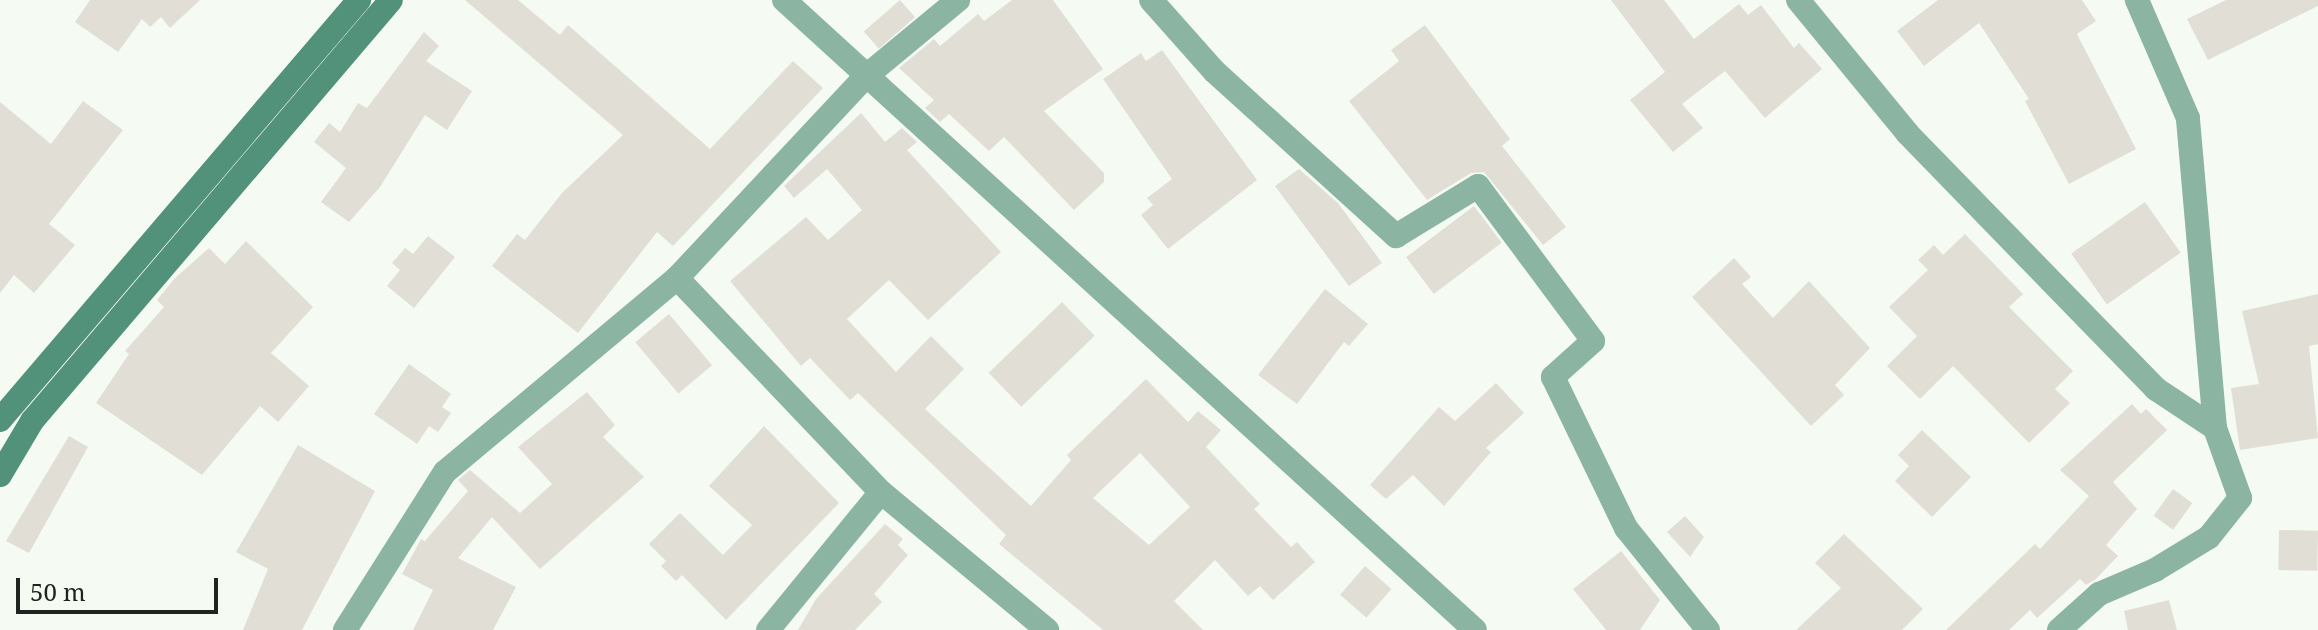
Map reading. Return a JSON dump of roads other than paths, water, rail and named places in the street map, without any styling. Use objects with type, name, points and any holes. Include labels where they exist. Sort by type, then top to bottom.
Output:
[{"type":"main road","points":[[3,408],[359,0]]},
{"type":"main road","points":[[0,475],[32,421],[391,0]]},
{"type":"street","points":[[784,0],[1475,630]]},
{"type":"street","points":[[345,630],[445,472],[677,278],[865,77],[958,0]]},
{"type":"street","points":[[1151,0],[1214,71],[1396,236],[1478,186],[1593,341],[1553,377],[1626,528],[1708,630]]},
{"type":"street","points":[[1798,0],[1908,134],[2156,389],[2215,428]]},
{"type":"street","points":[[2059,630],[2099,594],[2155,570],[2209,537],[2240,498],[2215,428],[2188,118],[2137,0]]},
{"type":"street","points":[[677,278],[881,492],[1047,630]]},
{"type":"street","points":[[3,408],[32,421]]},
{"type":"street","points":[[768,630],[881,492]]}]
